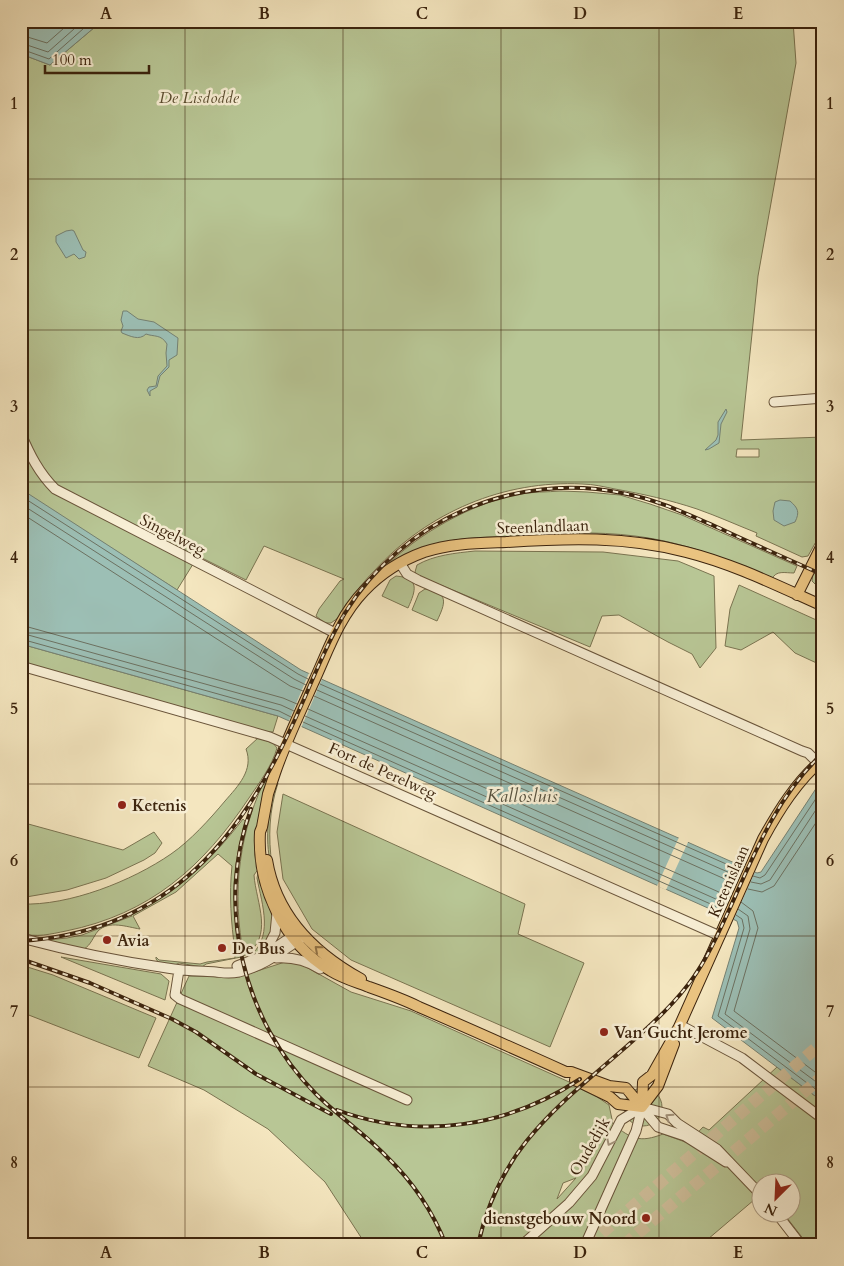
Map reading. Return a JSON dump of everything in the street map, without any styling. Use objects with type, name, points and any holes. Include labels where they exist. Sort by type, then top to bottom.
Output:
[{"type":"main road","name":"Steenlandlaan","points":[[286,743],[335,634],[351,607],[365,590],[382,575],[422,552],[460,544],[574,539],[628,541],[667,547],[701,556],[734,567],[823,606]]},
{"type":"main road","points":[[798,595],[823,543]]},
{"type":"main road","points":[[286,743],[268,794],[260,832],[260,862],[268,894],[277,913],[324,967],[344,978],[388,994],[566,1072],[614,1088],[626,1088],[642,1108]]},
{"type":"main road","name":"Ketenislaan","points":[[642,1108],[661,1078],[679,1026],[763,840],[782,806],[821,761]]},
{"type":"main road","points":[[262,827],[264,830],[268,869],[298,936],[333,962],[388,994]]},
{"type":"main road","points":[[566,1072],[569,1076],[610,1097],[618,1104],[642,1108]]},
{"type":"street","points":[[823,126],[823,169]]},
{"type":"street","points":[[774,402],[823,398]]},
{"type":"street","name":"Singelweg","points":[[21,434],[31,458],[43,478],[55,489],[335,634]]},
{"type":"street","points":[[400,563],[407,574],[418,580],[802,750],[821,761]]},
{"type":"street","name":"Fort de Perelweg","points":[[21,666],[256,732],[286,743],[720,936]]},
{"type":"street","points":[[263,956],[275,933],[277,913]]},
{"type":"street","points":[[218,972],[252,962],[298,936]]},
{"type":"street","points":[[21,938],[106,959],[179,970],[224,974],[240,972],[276,958],[298,936]]},
{"type":"street","points":[[276,958],[296,959],[311,963],[332,976],[344,978]]},
{"type":"street","points":[[179,970],[175,990],[177,998],[407,1100]]},
{"type":"street","points":[[679,1026],[742,1058],[823,1119]]},
{"type":"street","points":[[642,1108],[658,1127],[685,1136],[734,1168]]},
{"type":"street","points":[[642,1108],[668,1114],[717,1148],[752,1186]]},
{"type":"street","points":[[586,1245],[636,1131],[642,1108]]},
{"type":"street","name":"Oudedijk","points":[[522,1245],[569,1203],[592,1176],[621,1120],[642,1108]]},
{"type":"street","points":[[785,1224],[801,1245]]},
{"type":"green space","name":"De Lisdodde","points":[[102,21],[793,21],[796,63],[758,276],[741,440],[823,437],[823,529],[808,556],[802,557],[756,536],[757,533],[712,515],[656,498],[586,484],[553,484],[524,488],[496,494],[469,504],[443,516],[419,532],[396,549],[370,575],[338,618],[331,623],[325,623],[316,616],[319,609],[340,581],[344,579],[264,546],[246,580],[198,556],[177,590],[22,491],[21,54],[50,65]],"holes":[[[737,449],[759,449],[759,457],[736,457]]]},
{"type":"green space","points":[[561,491],[620,495],[650,504],[682,515],[797,566],[794,573],[778,573],[772,579],[722,558],[670,542],[620,534],[576,533],[449,541],[424,547],[384,568],[428,532],[464,513],[501,498],[534,492]]},
{"type":"green space","points":[[475,551],[603,552],[678,561],[714,576],[716,648],[700,668],[692,654],[619,615],[602,616],[590,647],[419,576],[415,572],[417,565],[431,559]]},
{"type":"green space","points":[[813,573],[823,577],[823,592],[812,581]]},
{"type":"green space","points":[[396,576],[409,579],[414,586],[413,596],[408,608],[382,596],[390,580]]},
{"type":"green space","points":[[739,585],[823,623],[823,666],[795,653],[773,632],[741,650],[725,646],[730,609]]},
{"type":"green space","points":[[425,589],[439,593],[442,596],[442,609],[437,621],[412,610],[419,593]]},
{"type":"green space","points":[[21,644],[278,716],[273,732],[256,732],[21,666]]},
{"type":"green space","points":[[258,738],[273,743],[277,748],[265,774],[213,846],[172,884],[149,900],[124,913],[96,923],[49,934],[32,935],[21,933],[21,904],[59,901],[99,890],[138,873],[178,849],[206,822],[239,783],[248,764],[246,749]]},
{"type":"green space","points":[[269,772],[258,821],[259,868],[254,875],[260,908],[261,929],[259,939],[244,956],[238,909],[240,861],[244,838],[251,816]]},
{"type":"green space","points":[[276,782],[278,783],[270,824],[271,866],[268,824]]},
{"type":"green space","points":[[283,794],[525,904],[518,934],[584,963],[550,1047],[351,960],[312,929],[283,879],[277,832]]},
{"type":"green space","points":[[243,819],[245,821],[236,863],[234,885],[235,920],[241,957],[206,964],[202,967],[179,963],[175,965],[159,963],[156,959],[156,957],[159,960],[200,964],[235,958],[235,955],[237,955],[232,930],[232,866],[218,854],[176,892],[133,916],[140,929],[118,925],[107,926],[98,931],[84,949],[47,940],[82,935],[132,916],[164,896],[193,874],[219,848]]},
{"type":"green space","points":[[21,822],[123,850],[154,832],[162,843],[155,853],[144,860],[106,878],[67,890],[26,897],[21,896]]},
{"type":"green space","points":[[258,873],[272,913],[272,932],[259,954],[247,958],[256,950],[264,931],[263,910],[257,878]]},
{"type":"green space","points":[[61,957],[161,974],[169,981],[165,1000]]},
{"type":"green space","points":[[285,962],[299,963],[351,992],[411,1011],[587,1090],[609,1105],[613,1124],[625,1133],[642,1139],[663,1134],[688,1143],[703,1127],[709,1130],[777,1067],[823,1102],[823,1241],[818,1245],[808,1245],[792,1224],[802,1224],[802,1174],[752,1174],[752,1202],[701,1245],[366,1245],[325,1182],[268,1129],[204,1090],[148,1066],[189,976],[231,977]],"holes":[[[576,1178],[557,1199],[563,1183]]]},
{"type":"green space","points":[[21,965],[53,975],[156,1018],[139,1058],[21,1012]]},
{"type":"green space","points":[[643,1088],[650,1089],[656,1094],[661,1100],[661,1114],[656,1120],[650,1125],[643,1126],[636,1125],[630,1120],[625,1114],[624,1107],[625,1100],[630,1094],[636,1089]]},
{"type":"water","points":[[21,21],[31,23],[34,21],[102,21],[50,65],[21,54]]},
{"type":"water","points":[[72,230],[86,252],[85,257],[79,259],[74,254],[66,258],[56,242],[56,236]]},
{"type":"water","points":[[123,311],[127,311],[138,319],[154,322],[178,338],[177,355],[169,360],[169,367],[160,376],[157,387],[150,391],[150,396],[147,390],[149,387],[156,386],[158,376],[167,366],[167,344],[157,336],[146,334],[137,338],[122,333],[123,326],[121,320]]},
{"type":"water","points":[[726,409],[727,412],[721,424],[719,443],[705,450],[716,440],[718,422]]},
{"type":"water","name":"Kallosluis","points":[[21,489],[301,670],[757,873],[761,872],[817,787],[823,788],[823,1102],[712,1018],[739,928],[737,921],[278,716],[21,644]]},
{"type":"water","points":[[780,500],[790,501],[796,508],[798,513],[795,522],[784,526],[774,520],[775,502]]},
{"type":"pier","points":[[309,673],[322,679],[301,728],[288,723]]},
{"type":"pier","points":[[680,835],[689,840],[666,890],[657,886]]},
{"type":"pier","points":[[742,866],[755,872],[733,921],[721,915]]},
{"type":"tunnel","points":[[588,1245],[823,1042]]},
{"type":"tunnel","points":[[624,1245],[823,1076]]},
{"type":"railway","points":[[21,941],[70,934],[114,921],[153,902],[187,877],[217,847],[244,812],[268,773],[290,730],[337,627],[369,580],[397,552],[429,528],[465,510],[502,497],[542,489],[582,488],[622,493],[647,499],[683,512],[823,575]]},
{"type":"railway","points":[[478,1245],[488,1211],[500,1182],[516,1155],[534,1132],[577,1089],[663,1013],[695,975],[714,942],[758,846],[780,806],[793,787],[823,753]]},
{"type":"railway","points":[[251,809],[240,846],[236,884],[236,923],[243,960],[254,997],[270,1032],[291,1065],[316,1094],[379,1149],[414,1187],[428,1209],[446,1245]]},
{"type":"railway","points":[[21,959],[90,983],[172,1019],[196,1032],[256,1074],[331,1114]]},
{"type":"railway","points":[[337,1110],[368,1120],[400,1125],[463,1124],[493,1118],[523,1108],[552,1095],[580,1079]]},
{"type":"place","name":"Ketenis","points":[[122,805]]},
{"type":"place","name":"Avia","points":[[107,940]]},
{"type":"place","name":"De Bus","points":[[222,948]]},
{"type":"place","name":"Van Gucht Jerome","points":[[604,1032]]},
{"type":"place","name":"dienstgebouw Noord","points":[[646,1218]]}]
